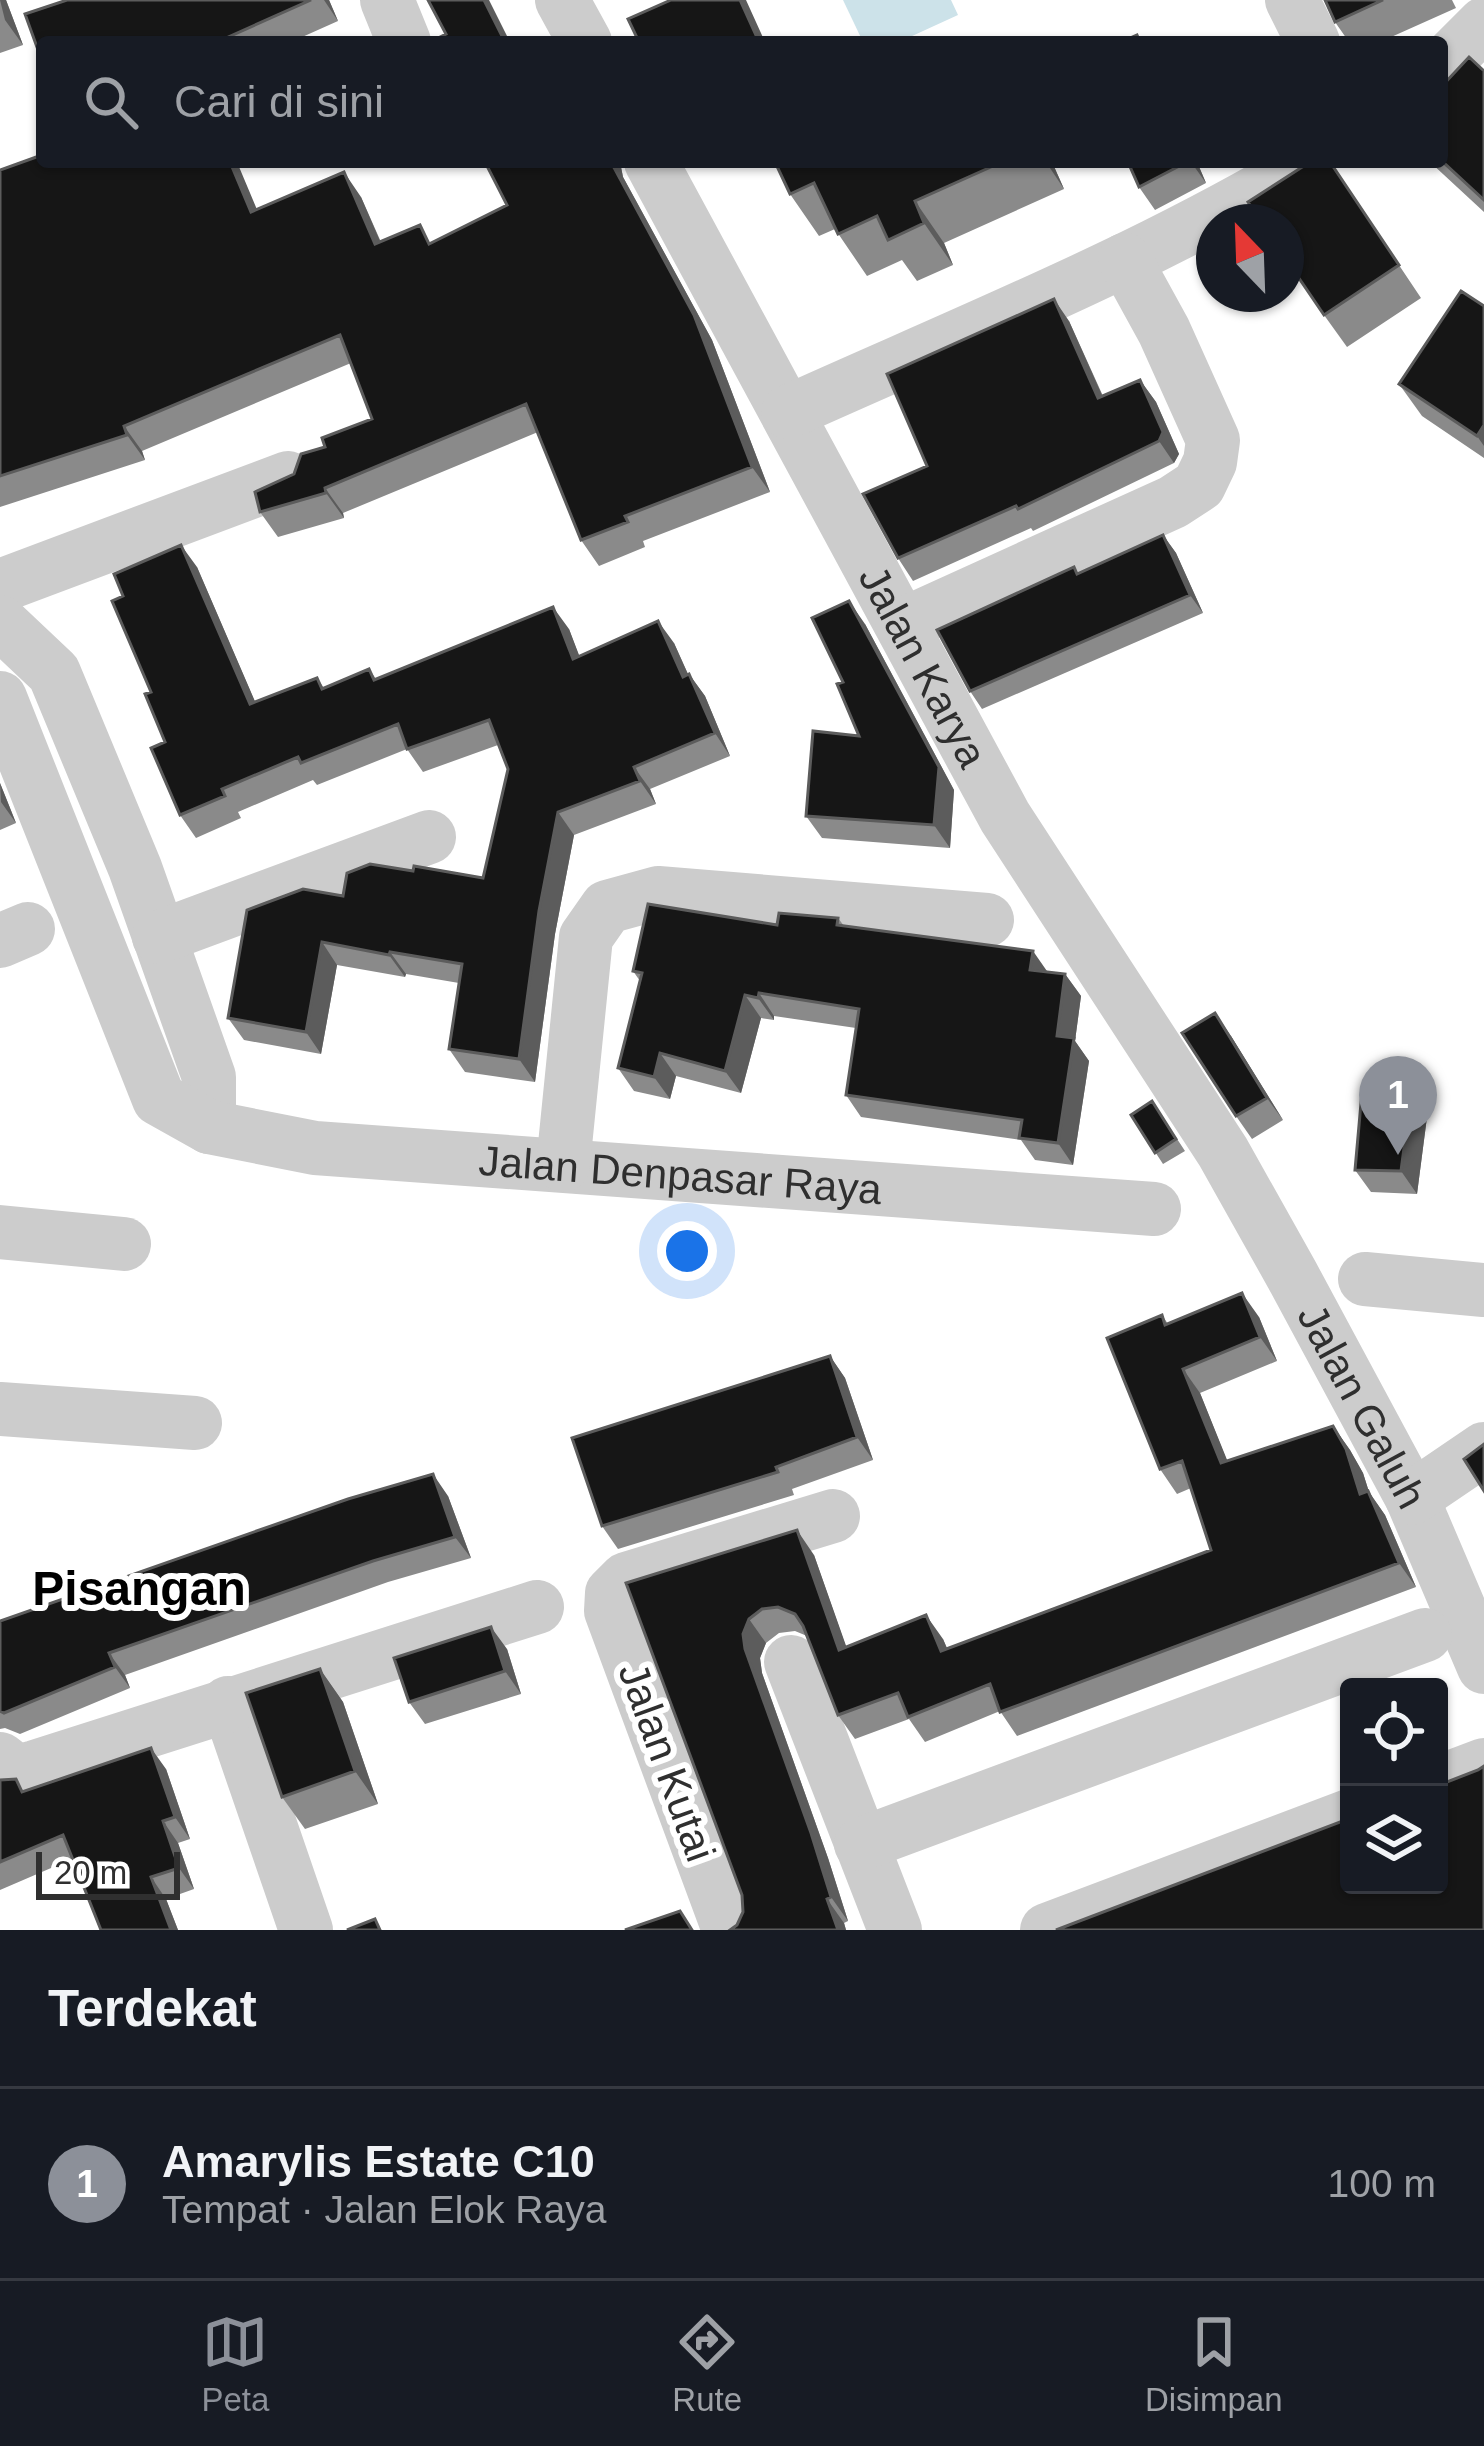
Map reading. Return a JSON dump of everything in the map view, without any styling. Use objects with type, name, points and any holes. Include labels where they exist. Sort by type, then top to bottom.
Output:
[{"type":"street","points":[[387,0],[402,36]]},
{"type":"street","points":[[562,0],[583,36]]},
{"type":"street","points":[[1292,0],[1309,36]]},
{"type":"street","points":[[1448,60],[1484,24]]},
{"type":"street","name":"Jalan Karya","points":[[654,168],[1005,818],[1223,1152]]},
{"type":"street","points":[[788,412],[1125,260],[1298,168]]},
{"type":"street","points":[[902,625],[1173,502],[1199,485],[1210,462],[1213,440],[1164,331],[1125,260]]},
{"type":"street","points":[[0,586],[288,478]]},
{"type":"street","points":[[0,622],[54,673],[209,1077],[209,1127]]},
{"type":"street","points":[[0,697],[54,673]]},
{"type":"street","name":"Jalan Denpasar Raya","points":[[0,697],[159,1099],[209,1127],[315,1148],[1154,1209]]},
{"type":"street","points":[[159,937],[430,838]]},
{"type":"street","points":[[563,1165],[586,937],[607,907],[658,893],[987,920]]},
{"type":"street","name":"Jalan Galuh","points":[[1223,1152],[1412,1498],[1484,1666]]},
{"type":"street","points":[[0,1232],[124,1244]]},
{"type":"street","points":[[1365,1279],[1484,1290]]},
{"type":"street","points":[[0,1409],[195,1424]]},
{"type":"street","points":[[1412,1498],[1484,1449]]},
{"type":"street","name":"Jalan Kutai","points":[[729,1930],[611,1611],[612,1593],[626,1579],[833,1516]]},
{"type":"street","points":[[0,1759],[17,1772],[537,1607]]},
{"type":"street","points":[[861,1844],[1425,1635]]},
{"type":"street","points":[[791,1662],[895,1930]]},
{"type":"street","points":[[228,1703],[306,1930]]},
{"type":"street","points":[[1448,1779],[1484,1765]]},
{"type":"street","points":[[1047,1930],[1340,1819]]},
{"type":"water","points":[[843,0],[951,0],[958,15],[912,36],[860,36]]},
{"type":"building","points":[[67,0],[311,0],[230,36],[36,36],[36,44],[25,14]]},
{"type":"building","points":[[428,0],[484,0],[502,36],[442,36],[446,34]]},
{"type":"building","points":[[671,0],[740,0],[756,36],[636,36],[628,19]]},
{"type":"building","points":[[1325,0],[1383,0],[1335,22]]},
{"type":"building","points":[[1469,57],[1484,71],[1484,200],[1448,167],[1448,80]]},
{"type":"building","points":[[36,157],[36,168],[233,168],[251,212],[344,172],[375,244],[420,225],[429,244],[507,205],[488,168],[614,168],[694,315],[752,467],[625,516],[628,522],[581,540],[526,404],[325,488],[326,493],[260,512],[255,492],[294,474],[301,454],[325,447],[322,438],[372,419],[340,335],[124,426],[127,435],[0,476],[0,170]]},
{"type":"building","points":[[778,168],[989,168],[915,201],[924,223],[888,240],[877,216],[838,234],[814,183],[790,194]]},
{"type":"building","points":[[1131,168],[1175,168],[1139,187]]},
{"type":"building","points":[[1301,168],[1334,168],[1399,265],[1324,315],[1304,286],[1304,204],[1249,204]]},
{"type":"building","points":[[1461,291],[1484,306],[1484,425],[1477,436],[1399,384]]},
{"type":"building","points":[[1054,299],[1098,398],[1140,380],[1163,432],[1159,441],[1018,509],[898,558],[863,494],[927,466],[887,374]]},
{"type":"building","points":[[1163,535],[1190,595],[970,691],[937,630],[1074,567],[1077,574]]},
{"type":"building","points":[[181,545],[250,704],[317,678],[322,689],[369,669],[374,680],[553,607],[573,659],[658,621],[715,733],[634,767],[640,781],[558,812],[519,1059],[449,1049],[462,964],[322,942],[306,1032],[228,1018],[247,910],[303,889],[343,896],[347,873],[370,864],[483,878],[508,769],[489,720],[407,749],[398,724],[301,763],[298,757],[222,789],[225,796],[180,815],[151,748],[165,742],[145,694],[151,692],[112,601],[123,596],[114,574]]},
{"type":"building","points":[[849,601],[939,767],[934,825],[806,816],[813,731],[859,736],[837,684],[843,682],[812,618]]},
{"type":"building","points":[[648,904],[777,925],[779,913],[838,918],[837,925],[1033,951],[1030,970],[1065,974],[1057,1036],[1074,1038],[1058,1143],[1019,1138],[1022,1120],[846,1095],[859,1009],[759,993],[758,998],[745,995],[725,1071],[660,1053],[654,1077],[618,1068],[642,973],[633,971]]},
{"type":"building","points":[[1215,1013],[1267,1098],[1236,1116],[1182,1033]]},
{"type":"building","points":[[1362,1092],[1411,1094],[1401,1171],[1355,1170]]},
{"type":"building","points":[[1152,1101],[1176,1139],[1155,1153],[1131,1115]]},
{"type":"building","points":[[1242,1293],[1260,1337],[1183,1369],[1221,1463],[1333,1426],[1360,1494],[1368,1491],[1399,1563],[1000,1712],[990,1684],[908,1717],[898,1693],[838,1715],[795,1614],[778,1607],[762,1609],[749,1619],[743,1634],[745,1649],[811,1833],[838,1930],[730,1930],[743,1912],[742,1895],[626,1583],[797,1530],[839,1650],[926,1615],[941,1651],[1211,1550],[1182,1461],[1160,1469],[1107,1338],[1162,1315],[1165,1325]]},
{"type":"building","points":[[830,1356],[857,1437],[776,1467],[778,1472],[602,1526],[572,1438]]},
{"type":"building","points":[[1484,1444],[1484,1491],[1464,1459]]},
{"type":"building","points":[[433,1474],[455,1537],[109,1653],[115,1667],[0,1711],[0,1621],[348,1499]]},
{"type":"building","points":[[491,1627],[505,1671],[409,1702],[394,1658]]},
{"type":"building","points":[[320,1669],[355,1771],[282,1797],[246,1693]]},
{"type":"building","points":[[151,1748],[175,1817],[163,1821],[179,1868],[151,1877],[171,1930],[101,1930],[63,1835],[0,1862],[0,1780],[16,1779],[22,1792]]},
{"type":"building","points":[[1484,1766],[1484,1930],[1056,1930],[1340,1822],[1340,1894],[1448,1894],[1448,1782]]},
{"type":"building","points":[[680,1911],[692,1930],[625,1930]]},
{"type":"building","points":[[375,1919],[380,1930],[347,1930]]},
{"type":"place","name":"Amarylis Estate C10","points":[[1398,1155]]},
{"type":"district","name":"Pisangan","points":[[139,1588]]}]
